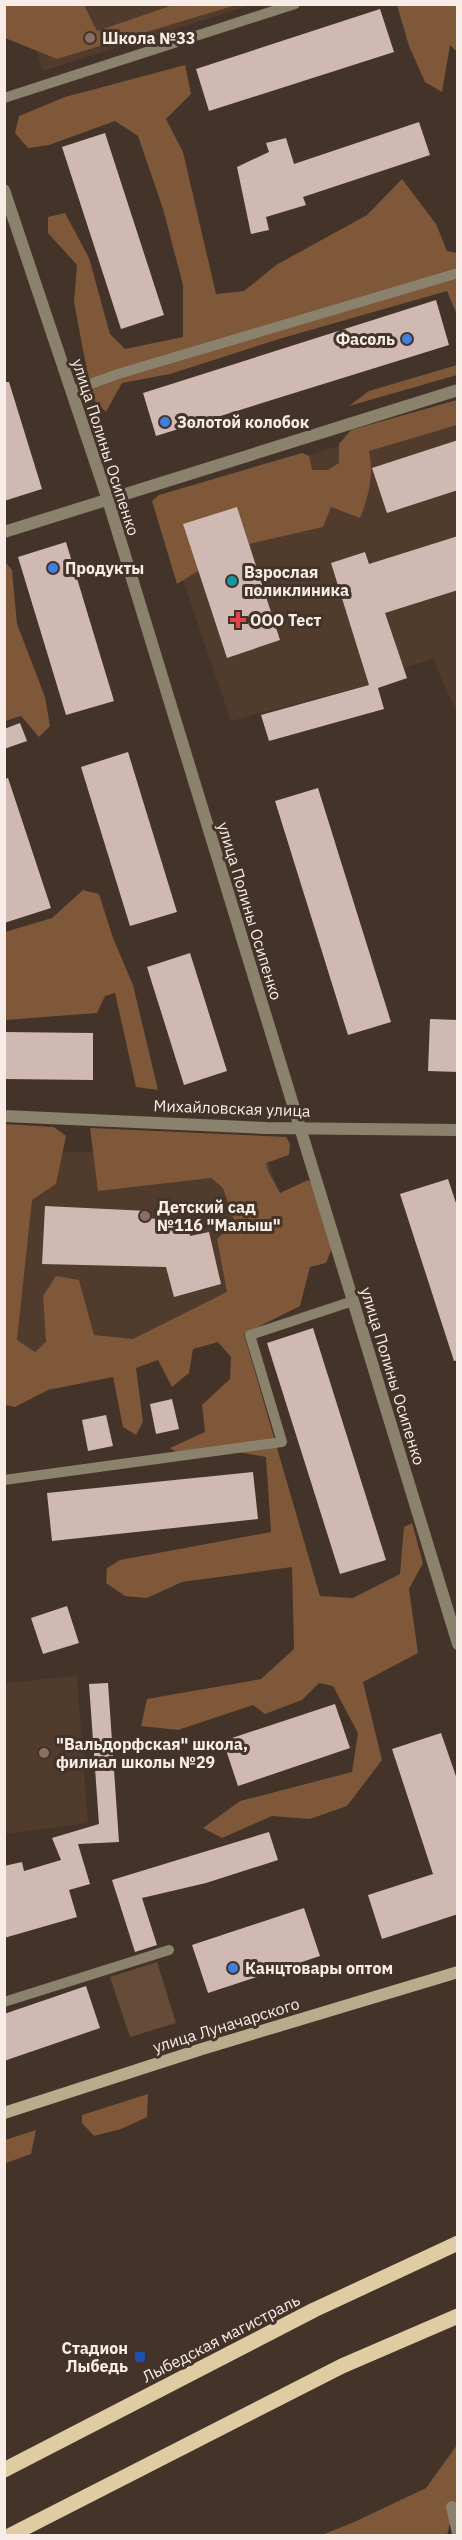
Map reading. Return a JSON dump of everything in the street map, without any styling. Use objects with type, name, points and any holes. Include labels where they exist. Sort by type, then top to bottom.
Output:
[{"type":"main road","name":"улица Луначарского","points":[[4,2113],[202,2049],[458,1972]]},
{"type":"main road","name":"Лыбедская магистраль","points":[[4,2470],[314,2310],[458,2243]]},
{"type":"main road","points":[[9,2535],[342,2366],[458,2316]]},
{"type":"street","name":"улица Полины Осипенко","points":[[4,190],[108,501],[458,1644]]},
{"type":"street","points":[[4,531],[108,501],[458,390]]},
{"type":"street","name":"Михайловская улица","points":[[4,1116],[266,1128],[458,1130]]},
{"type":"street","points":[[452,2507],[458,2534]]},
{"type":"lane","points":[[4,98],[295,4]]},
{"type":"lane","points":[[71,391],[128,371],[458,273]]},
{"type":"lane","points":[[4,1480],[282,1442],[250,1335],[353,1301]]},
{"type":"lane","points":[[4,2002],[169,1950]]},
{"type":"shaded area","name":"Школа №33","points":[[22,4],[251,5],[43,71]]},
{"type":"shaded area","name":"Школа №33","points":[[4,5],[84,5],[97,31],[173,5],[236,5],[57,59],[5,38]]},
{"type":"shaded area","points":[[397,5],[457,5],[457,52],[450,45],[442,92],[425,82],[409,46]]},
{"type":"shaded area","points":[[185,65],[191,94],[166,119],[183,152],[216,294],[244,291],[276,265],[367,215],[402,179],[436,224],[447,251],[457,253],[457,315],[447,291],[279,339],[170,374],[122,383],[106,412],[93,399],[82,345],[74,302],[77,265],[48,233],[48,217],[65,213],[89,258],[110,334],[125,349],[183,337],[183,285],[163,209],[138,136],[115,121],[49,145],[28,148],[15,133],[19,116],[65,97]]},
{"type":"shaded area","points":[[457,365],[457,375],[349,406],[369,391]]},
{"type":"shaded area","points":[[457,400],[457,425],[369,451],[370,485],[360,518],[331,507],[323,527],[249,544],[237,507],[198,571],[177,584],[152,501],[159,495],[302,453],[309,456],[312,470],[328,470],[339,463],[339,444],[351,430]]},
{"type":"shaded area","points":[[457,408],[457,713],[433,659],[404,668],[407,679],[390,684],[388,680],[231,721],[157,504]]},
{"type":"shaded area","points":[[5,562],[12,570],[17,624],[45,697],[50,726],[39,737],[21,716],[5,721]]},
{"type":"shaded area","points":[[83,890],[99,894],[113,938],[133,985],[158,1090],[136,1087],[115,993],[105,996],[97,1013],[5,1020],[5,932],[52,918]]},
{"type":"shaded area","points":[[4,1124],[54,1127],[66,1136],[56,1184],[32,1200],[17,1340],[35,1352],[46,1342],[43,1296],[56,1276],[79,1280],[94,1335],[133,1339],[227,1292],[217,1239],[235,1223],[223,1188],[211,1178],[98,1191],[90,1128],[286,1137],[290,1144],[289,1155],[266,1163],[280,1193],[308,1180],[314,1186],[332,1248],[326,1263],[310,1267],[300,1306],[244,1334],[320,1596],[353,1598],[400,1574],[404,1527],[412,1523],[423,1563],[409,1589],[418,1653],[363,1682],[382,1760],[347,1806],[310,1819],[272,1816],[222,1838],[203,1828],[240,1801],[352,1772],[358,1733],[333,1686],[319,1683],[302,1700],[265,1714],[253,1705],[178,1730],[141,1726],[147,1699],[261,1679],[294,1649],[292,1567],[182,1582],[147,1598],[125,1596],[106,1583],[107,1568],[120,1560],[271,1532],[266,1457],[222,1449],[187,1459],[170,1448],[205,1432],[202,1405],[230,1379],[231,1357],[218,1342],[193,1349],[189,1373],[172,1387],[158,1360],[136,1368],[143,1422],[136,1435],[123,1427],[113,1377],[48,1390],[15,1407],[5,1405]]},
{"type":"shaded area","name":"Детский сад №116 \"Малыш\"","points":[[265,1151],[307,1279],[5,1385],[4,1152]]},
{"type":"shaded area","name":"\"Вальдорфская\" школа, филиал школы №29","points":[[77,1676],[88,1823],[5,1834],[5,1683]]},
{"type":"shaded area","points":[[157,1962],[176,2023],[130,2037],[110,1977]]},
{"type":"shaded area","points":[[148,2094],[147,2117],[121,2129],[94,2136],[82,2123],[82,2115]]},
{"type":"shaded area","points":[[36,2130],[31,2154],[6,2163],[5,2140]]},
{"type":"shaded area","points":[[457,2445],[457,2497],[447,2535],[319,2536],[426,2488]]},
{"type":"building","points":[[380,9],[394,52],[209,111],[196,69]]},
{"type":"building","points":[[419,122],[430,155],[303,197],[306,205],[266,217],[269,230],[251,234],[237,167],[269,152],[266,143],[286,138],[294,164]]},
{"type":"building","points":[[105,133],[164,315],[121,329],[62,147]]},
{"type":"building","points":[[436,300],[449,345],[156,436],[143,393]]},
{"type":"building","points":[[4,382],[9,382],[42,489],[4,501]]},
{"type":"building","points":[[458,440],[458,490],[387,513],[372,468]]},
{"type":"building","name":"Взрослая поликлиника","points":[[237,507],[280,640],[227,658],[183,524]]},
{"type":"building","points":[[458,536],[458,590],[385,613],[407,678],[378,688],[384,709],[269,741],[261,715],[369,685],[331,563],[365,552],[369,564]]},
{"type":"building","points":[[66,542],[114,701],[66,715],[18,557]]},
{"type":"building","points":[[20,723],[27,741],[4,749],[4,729]]},
{"type":"building","points":[[128,752],[177,912],[130,926],[81,767]]},
{"type":"building","points":[[8,778],[51,908],[4,923],[4,779]]},
{"type":"building","points":[[318,788],[391,1022],[348,1035],[275,801]]},
{"type":"building","points":[[190,953],[227,1071],[184,1085],[147,967]]},
{"type":"building","points":[[430,1019],[458,1020],[458,1072],[428,1071]]},
{"type":"building","points":[[4,1032],[93,1033],[93,1080],[4,1079]]},
{"type":"building","points":[[448,1179],[458,1209],[458,1360],[454,1361],[400,1194]]},
{"type":"building","points":[[45,1206],[148,1211],[149,1218],[188,1223],[190,1236],[209,1232],[221,1284],[174,1297],[166,1267],[42,1264]]},
{"type":"building","points":[[313,1328],[386,1560],[340,1574],[267,1343]]},
{"type":"building","points":[[172,1399],[179,1429],[156,1434],[150,1404]]},
{"type":"building","points":[[106,1415],[113,1446],[88,1451],[82,1420]]},
{"type":"building","points":[[253,1472],[258,1519],[52,1541],[47,1493]]},
{"type":"building","points":[[67,1606],[79,1643],[43,1654],[31,1618]]},
{"type":"building","points":[[108,1683],[119,1842],[78,1844],[90,1884],[69,1890],[77,1917],[4,1938],[4,1866],[22,1862],[24,1871],[61,1860],[52,1838],[99,1824],[89,1684]]},
{"type":"building","points":[[335,1704],[350,1748],[238,1786],[223,1741]]},
{"type":"building","points":[[441,1733],[458,1782],[458,1914],[382,1939],[368,1895],[433,1874],[392,1749]]},
{"type":"building","points":[[269,1832],[278,1860],[206,1883],[142,1898],[157,1945],[135,1952],[112,1880]]},
{"type":"building","points":[[304,1908],[320,1956],[208,1993],[192,1945]]},
{"type":"building","points":[[86,1986],[100,2028],[4,2061],[4,2014]]},
{"type":"place","name":"Школа №33","points":[[90,38]]},
{"type":"place","name":"Фасоль","points":[[407,339]]},
{"type":"place","name":"Золотой колобок","points":[[165,422]]},
{"type":"place","name":"Продукты","points":[[53,568]]},
{"type":"place","name":"Взрослая поликлиника","points":[[232,581]]},
{"type":"place","name":"ООО Тест","points":[[238,620]]},
{"type":"place","name":"Детский сад №116 \"Малыш\"","points":[[145,1216]]},
{"type":"place","name":"\"Вальдорфская\" школа, филиал школы №29","points":[[44,1753]]},
{"type":"place","name":"Канцтовары оптом","points":[[233,1968]]},
{"type":"place","name":"Стадион Лыбедь","points":[[140,2357]]}]
